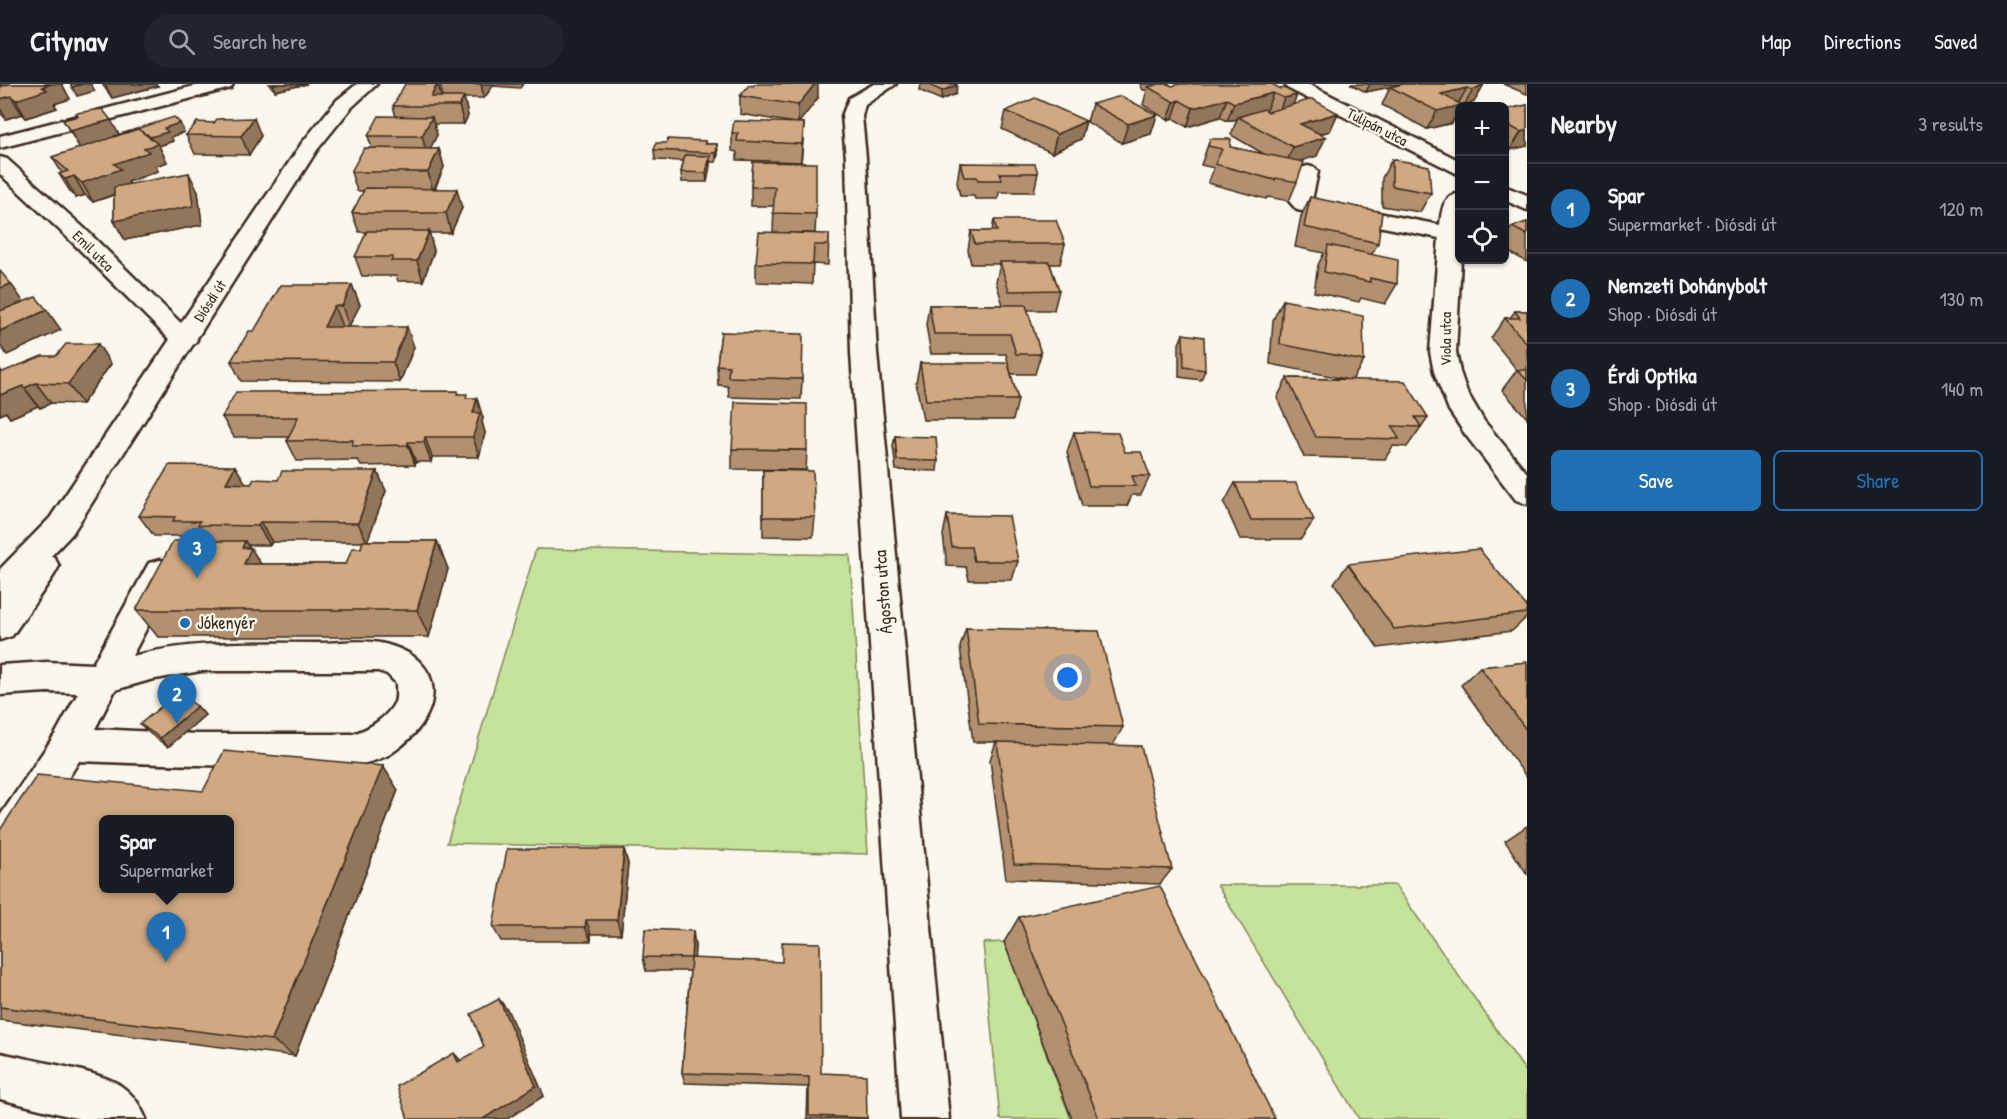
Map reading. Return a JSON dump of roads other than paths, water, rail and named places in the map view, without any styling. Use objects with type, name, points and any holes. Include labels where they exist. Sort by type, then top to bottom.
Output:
[{"type":"street","points":[[0,142],[224,84]]},
{"type":"street","name":"Diósdi út","points":[[0,589],[61,526],[309,147],[338,111],[368,84]]},
{"type":"street","name":"Ágoston utca","points":[[887,84],[856,102],[852,116],[856,158],[864,353],[925,1119]]},
{"type":"street","name":"Tulipán utca","points":[[1294,84],[1455,166]]},
{"type":"street","name":"Emil utca","points":[[0,163],[184,340]]},
{"type":"street","points":[[1308,172],[1300,201],[1305,205],[1451,234]]},
{"type":"street","points":[[1509,194],[1527,203]]},
{"type":"street","name":"Viola utca","points":[[1455,204],[1453,206],[1443,352],[1445,371],[1455,398],[1480,434],[1527,493]]},
{"type":"street","name":"Diósdi út","points":[[0,627],[49,557],[61,526]]},
{"type":"street","points":[[0,851],[69,744],[163,566]]},
{"type":"street","points":[[0,680],[47,677],[103,679],[150,666],[201,657],[379,657],[399,664],[414,677],[414,704],[400,724],[379,742],[353,750],[197,750],[69,744]]},
{"type":"street","points":[[0,1076],[112,1110]]},
{"type":"place","name":"Érdi Optika","points":[[197,578]]},
{"type":"place","name":"Jókenyér","points":[[185,623]]},
{"type":"place","name":"Nemzeti Dohánybolt","points":[[177,724]]},
{"type":"place","name":"Spar","points":[[166,962]]}]
